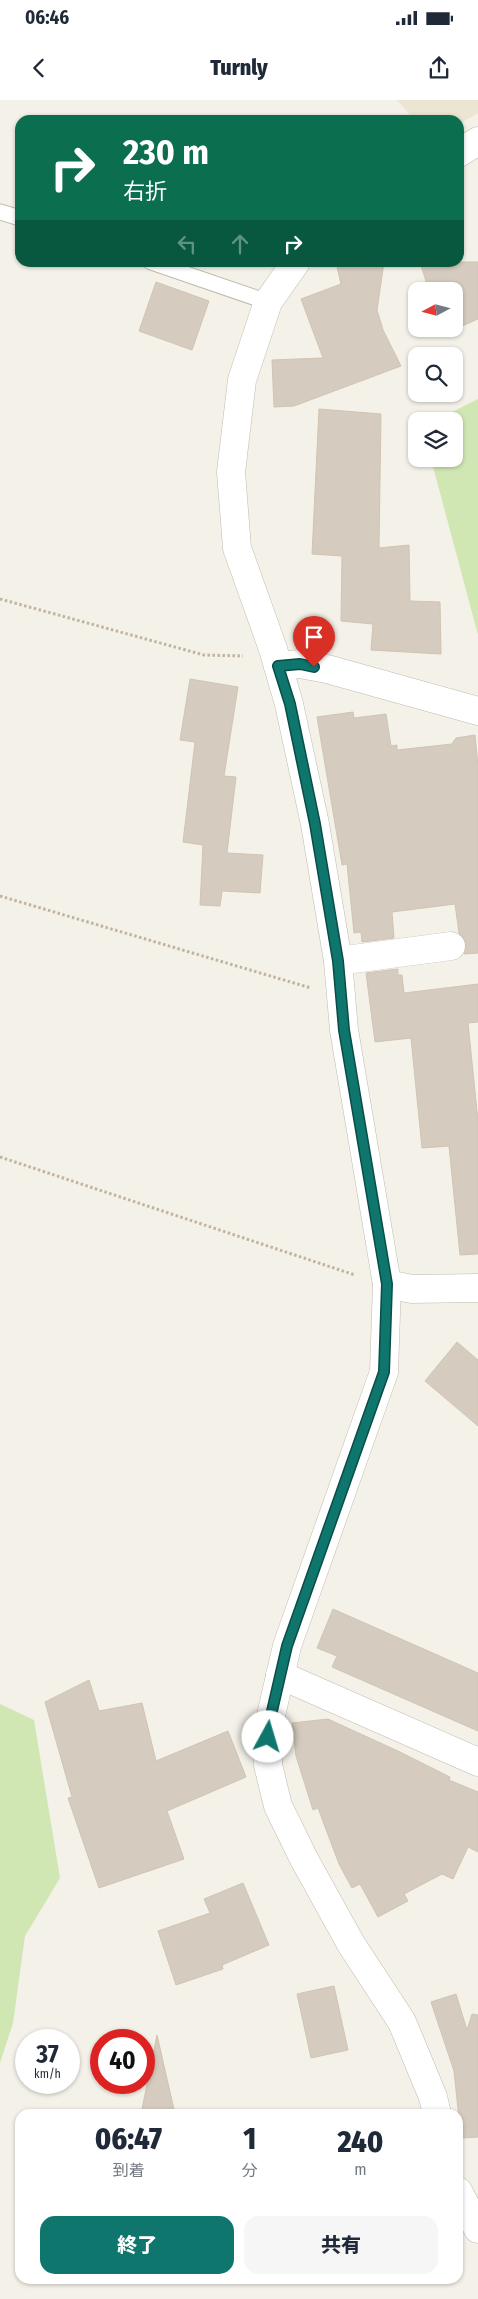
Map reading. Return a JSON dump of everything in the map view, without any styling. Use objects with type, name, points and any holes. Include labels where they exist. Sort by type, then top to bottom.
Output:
[{"type":"street","points":[[464,149],[478,141]]},
{"type":"street","points":[[292,267],[268,302],[242,380],[231,472],[237,548],[276,657],[290,704],[315,824],[338,961],[344,1030],[387,1284],[384,1372],[287,1646],[269,1724],[268,1765],[278,1806],[304,1859],[352,1944],[402,2022],[433,2097],[436,2109]]},
{"type":"street","points":[[276,657],[327,669],[478,711]]},
{"type":"street","points":[[338,961],[451,946]]},
{"type":"street","points":[[387,1284],[412,1289],[478,1288]]},
{"type":"street","points":[[280,1674],[478,1762]]},
{"type":"street","points":[[463,2200],[478,2228]]},
{"type":"lane","points":[[0,212],[15,216]]},
{"type":"lane","points":[[166,267],[268,302]]},
{"type":"path","points":[[0,599],[204,655],[276,657]]},
{"type":"path","points":[[0,896],[308,988],[341,989]]},
{"type":"path","points":[[0,1157],[333,1269],[387,1284]]},
{"type":"shaded area","points":[[397,100],[478,100],[478,113],[464,121],[464,115],[410,115]]},
{"type":"green space","points":[[478,399],[478,635],[433,467],[463,467],[463,412],[452,412]]},
{"type":"green space","points":[[0,1704],[34,1720],[60,1878],[25,1936],[13,2023],[0,2063]]},
{"type":"building","points":[[464,262],[478,262],[478,319],[463,326],[463,282],[426,282],[422,267],[464,267]]},
{"type":"building","points":[[337,267],[383,267],[377,310],[383,330],[401,366],[294,406],[274,407],[272,360],[323,358],[301,299],[341,284]]},
{"type":"building","points":[[156,282],[209,301],[192,350],[139,331]]},
{"type":"building","points":[[319,409],[381,414],[379,548],[409,545],[410,601],[440,602],[441,654],[371,650],[373,624],[341,621],[342,556],[312,554]]},
{"type":"building","points":[[190,679],[238,687],[224,776],[236,777],[227,853],[263,855],[260,893],[222,891],[220,906],[200,905],[203,845],[183,842],[195,742],[180,740]]},
{"type":"building","points":[[353,712],[354,718],[386,714],[391,746],[397,745],[397,750],[452,744],[456,738],[475,735],[478,766],[478,953],[464,954],[466,943],[459,933],[455,904],[392,912],[394,938],[362,942],[361,932],[354,933],[347,864],[342,865],[317,717]]},
{"type":"building","points":[[398,969],[398,975],[402,975],[404,993],[478,984],[478,1022],[468,1023],[478,1121],[478,1254],[460,1255],[449,1146],[422,1148],[411,1038],[375,1042],[366,973]]},
{"type":"building","points":[[457,1342],[478,1360],[478,1426],[425,1381]]},
{"type":"building","points":[[333,1609],[478,1673],[478,1731],[332,1667],[337,1656],[317,1648]]},
{"type":"building","points":[[89,1680],[99,1711],[142,1703],[156,1761],[228,1731],[246,1777],[167,1811],[184,1859],[99,1888],[68,1798],[72,1797],[45,1702]]},
{"type":"building","points":[[328,1719],[450,1777],[449,1780],[478,1792],[478,1852],[468,1847],[453,1879],[442,1874],[404,1894],[408,1901],[378,1917],[360,1884],[352,1888],[339,1864],[318,1808],[313,1810],[296,1756],[292,1723]]},
{"type":"building","points":[[243,1883],[269,1945],[222,1965],[223,1969],[176,1985],[158,1931],[210,1913],[204,1899]]},
{"type":"building","points":[[334,1986],[348,2050],[311,2058],[297,1994]]},
{"type":"building","points":[[456,1994],[467,2030],[472,2014],[478,2015],[478,2137],[463,2138],[463,2109],[458,2109],[454,2071],[431,2002]]},
{"type":"building","points":[[157,2035],[174,2109],[142,2109],[145,2094],[155,2094],[155,2045]]},
{"type":"route","points":[[268,1737],[269,1724],[287,1646],[384,1372],[387,1284],[344,1030],[338,961],[315,824],[290,704],[278,666],[300,664],[314,667]]}]
